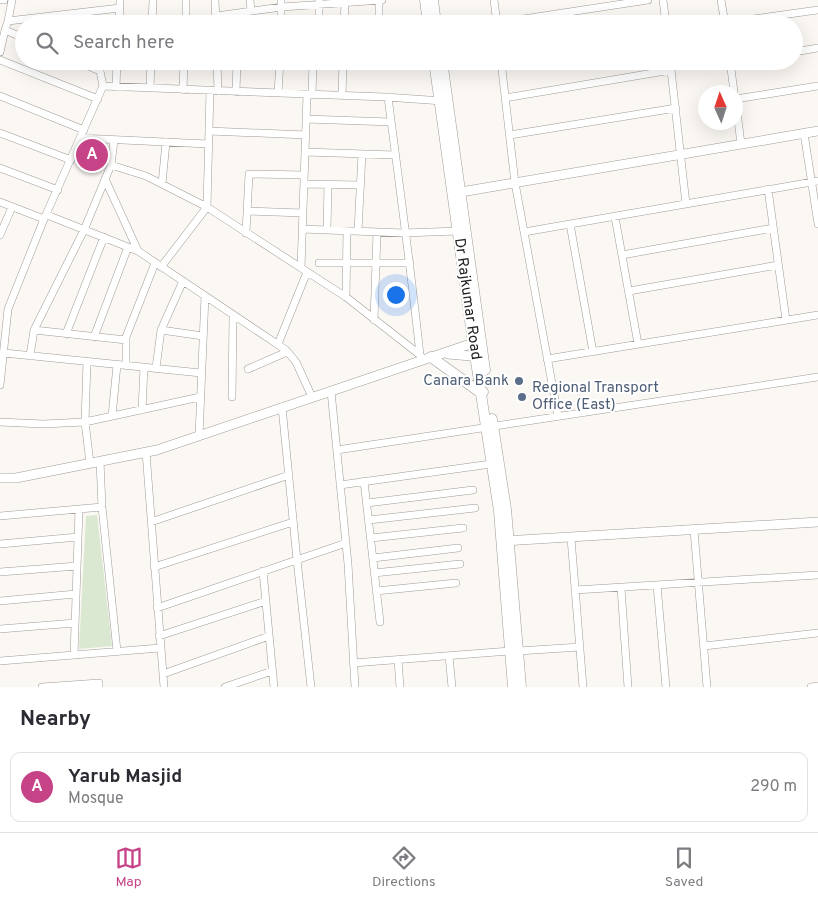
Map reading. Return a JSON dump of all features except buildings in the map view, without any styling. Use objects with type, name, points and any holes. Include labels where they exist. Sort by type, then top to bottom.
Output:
[{"type":"main road","points":[[425,0],[427,15]]},
{"type":"main road","points":[[433,0],[435,15]]},
{"type":"main road","name":"Dr Rajkumar Road","points":[[436,70],[443,101],[490,427],[506,509],[505,541],[514,651],[513,687]]},
{"type":"main road","name":"Dr Rajkumar Road","points":[[442,70],[443,101]]},
{"type":"main road","name":"Dr Rajkumar Road","points":[[456,193],[458,231],[477,342]]},
{"type":"main road","points":[[425,357],[485,392]]},
{"type":"main road","name":"Dr Rajkumar Road","points":[[490,427],[491,464],[505,541]]},
{"type":"main road","name":"Dr Rajkumar Road","points":[[514,651],[521,687]]},
{"type":"street","points":[[0,52],[12,0]]},
{"type":"street","points":[[120,0],[120,15]]},
{"type":"street","points":[[152,15],[153,0]]},
{"type":"street","points":[[186,0],[186,15]]},
{"type":"street","points":[[215,0],[216,15]]},
{"type":"street","points":[[247,15],[250,0]]},
{"type":"street","points":[[236,15],[282,3],[381,0],[380,15]]},
{"type":"street","points":[[494,0],[496,15]]},
{"type":"street","points":[[550,15],[648,0]]},
{"type":"street","points":[[663,0],[665,15]]},
{"type":"street","points":[[721,0],[724,15]]},
{"type":"street","points":[[319,2],[319,15]]},
{"type":"street","points":[[344,15],[345,2]]},
{"type":"street","points":[[60,15],[120,8]]},
{"type":"street","points":[[785,15],[818,10]]},
{"type":"street","points":[[8,21],[15,20]]},
{"type":"street","points":[[5,30],[15,34]]},
{"type":"street","points":[[803,50],[818,48]]},
{"type":"street","points":[[0,60],[15,66]]},
{"type":"street","points":[[25,70],[98,99]]},
{"type":"street","points":[[0,385],[4,353],[4,321],[46,217],[103,86],[100,71],[98,70]]},
{"type":"street","points":[[116,87],[117,70]]},
{"type":"street","points":[[150,88],[151,70]]},
{"type":"street","points":[[183,90],[184,70]]},
{"type":"street","points":[[126,365],[126,337],[158,265],[207,207],[208,144],[216,70]]},
{"type":"street","points":[[236,92],[237,70]]},
{"type":"street","points":[[278,93],[279,70]]},
{"type":"street","points":[[278,344],[304,270],[302,229],[306,119],[312,70]]},
{"type":"street","points":[[342,96],[343,70]]},
{"type":"street","points":[[502,70],[515,183],[558,416]]},
{"type":"street","points":[[505,98],[671,70],[682,154],[686,204]]},
{"type":"street","points":[[733,70],[734,85]]},
{"type":"street","points":[[103,86],[388,97],[443,101]]},
{"type":"street","points":[[743,98],[818,86]]},
{"type":"street","points":[[0,96],[84,130]]},
{"type":"street","points":[[388,97],[404,233],[425,357]]},
{"type":"street","points":[[510,136],[676,108]]},
{"type":"street","points":[[306,119],[391,122]]},
{"type":"street","points":[[739,130],[741,144]]},
{"type":"street","points":[[209,131],[306,134]]},
{"type":"street","points":[[456,193],[818,131]]},
{"type":"street","points":[[0,133],[71,160]]},
{"type":"street","points":[[804,133],[815,182],[818,224]]},
{"type":"street","points":[[80,138],[208,144]]},
{"type":"street","points":[[30,356],[34,330],[84,230],[105,179],[110,165],[114,140]]},
{"type":"street","points":[[162,184],[166,142]]},
{"type":"street","points":[[305,152],[395,155]]},
{"type":"street","points":[[358,231],[362,154]]},
{"type":"street","points":[[110,165],[146,176],[207,207],[346,297],[425,357]]},
{"type":"street","points":[[0,168],[58,190]]},
{"type":"street","points":[[246,233],[249,174],[304,175]]},
{"type":"street","points":[[105,179],[138,251]]},
{"type":"street","points":[[524,232],[815,182]]},
{"type":"street","points":[[304,184],[360,185]]},
{"type":"street","points":[[327,230],[328,184]]},
{"type":"street","points":[[768,189],[786,320]]},
{"type":"street","points":[[0,202],[84,230],[138,251],[278,344],[296,362],[312,398]]},
{"type":"street","points":[[0,235],[12,207]]},
{"type":"street","points":[[247,211],[303,213]]},
{"type":"street","points":[[615,216],[638,344]]},
{"type":"street","points":[[570,224],[593,352]]},
{"type":"street","points":[[622,255],[773,228]]},
{"type":"street","points":[[302,229],[404,233],[458,231]]},
{"type":"street","points":[[346,297],[347,231]]},
{"type":"street","points":[[374,320],[377,232]]},
{"type":"street","points":[[66,334],[104,238]]},
{"type":"street","points":[[94,337],[128,247]]},
{"type":"street","points":[[319,263],[410,263]]},
{"type":"street","points":[[629,291],[778,265]]},
{"type":"street","points":[[156,368],[162,330],[183,281]]},
{"type":"street","points":[[199,436],[205,296]]},
{"type":"street","points":[[232,397],[233,315]]},
{"type":"street","points":[[547,359],[818,315]]},
{"type":"street","points":[[34,330],[126,340]]},
{"type":"street","points":[[162,330],[202,336]]},
{"type":"street","points":[[0,478],[16,478],[146,452],[312,398],[425,357],[445,354],[477,342]]},
{"type":"street","points":[[248,369],[287,352]]},
{"type":"street","points":[[4,353],[201,372]]},
{"type":"street","points":[[445,354],[479,357]]},
{"type":"street","points":[[87,362],[85,422],[90,463]]},
{"type":"street","points":[[112,416],[117,365]]},
{"type":"street","points":[[142,410],[144,367]]},
{"type":"street","points":[[336,450],[818,377]]},
{"type":"street","points":[[331,391],[346,543],[355,687]]},
{"type":"street","points":[[0,422],[43,424],[85,422],[200,397]]},
{"type":"street","points":[[282,407],[311,687]]},
{"type":"street","points":[[146,452],[164,687]]},
{"type":"street","points":[[100,461],[102,507],[117,651]]},
{"type":"street","points":[[340,485],[491,464]]},
{"type":"street","points":[[151,522],[289,475]]},
{"type":"street","points":[[364,481],[380,622]]},
{"type":"street","points":[[366,503],[473,490]]},
{"type":"street","points":[[0,516],[102,507]]},
{"type":"street","points":[[369,520],[475,508]]},
{"type":"street","points":[[74,655],[79,510]]},
{"type":"street","points":[[154,567],[293,522]]},
{"type":"street","points":[[505,541],[818,522]]},
{"type":"street","points":[[371,538],[463,528]]},
{"type":"street","points":[[694,530],[707,687]]},
{"type":"street","points":[[0,544],[78,537]]},
{"type":"street","points":[[571,538],[583,687]]},
{"type":"street","points":[[157,608],[346,543]]},
{"type":"street","points":[[372,558],[458,548]]},
{"type":"street","points":[[374,573],[460,564]]},
{"type":"street","points":[[0,572],[77,566]]},
{"type":"street","points":[[263,572],[274,687]]},
{"type":"street","points":[[575,590],[818,576]]},
{"type":"street","points":[[376,591],[456,583]]},
{"type":"street","points":[[657,585],[666,687]]},
{"type":"street","points":[[621,588],[628,687]]},
{"type":"street","points":[[0,601],[76,594]]},
{"type":"street","points":[[160,636],[266,601]]},
{"type":"street","points":[[0,629],[75,623]]},
{"type":"street","points":[[704,646],[818,633]]},
{"type":"street","points":[[163,674],[269,636]]},
{"type":"street","points":[[353,663],[580,647]]},
{"type":"street","points":[[0,661],[160,648]]},
{"type":"street","points":[[449,656],[452,687]]},
{"type":"street","points":[[398,660],[400,687]]},
{"type":"street","points":[[225,687],[272,672]]},
{"type":"street","points":[[42,687],[99,683],[99,687]]},
{"type":"street","points":[[811,687],[818,686]]},
{"type":"green space","points":[[97,515],[112,646],[79,649],[86,516]]},
{"type":"place","name":"Yarub Masjid","points":[[92,155]]},
{"type":"place","name":"Canara Bank","points":[[519,381]]},
{"type":"place","name":"Regional Transport Office (East)","points":[[522,397]]}]
